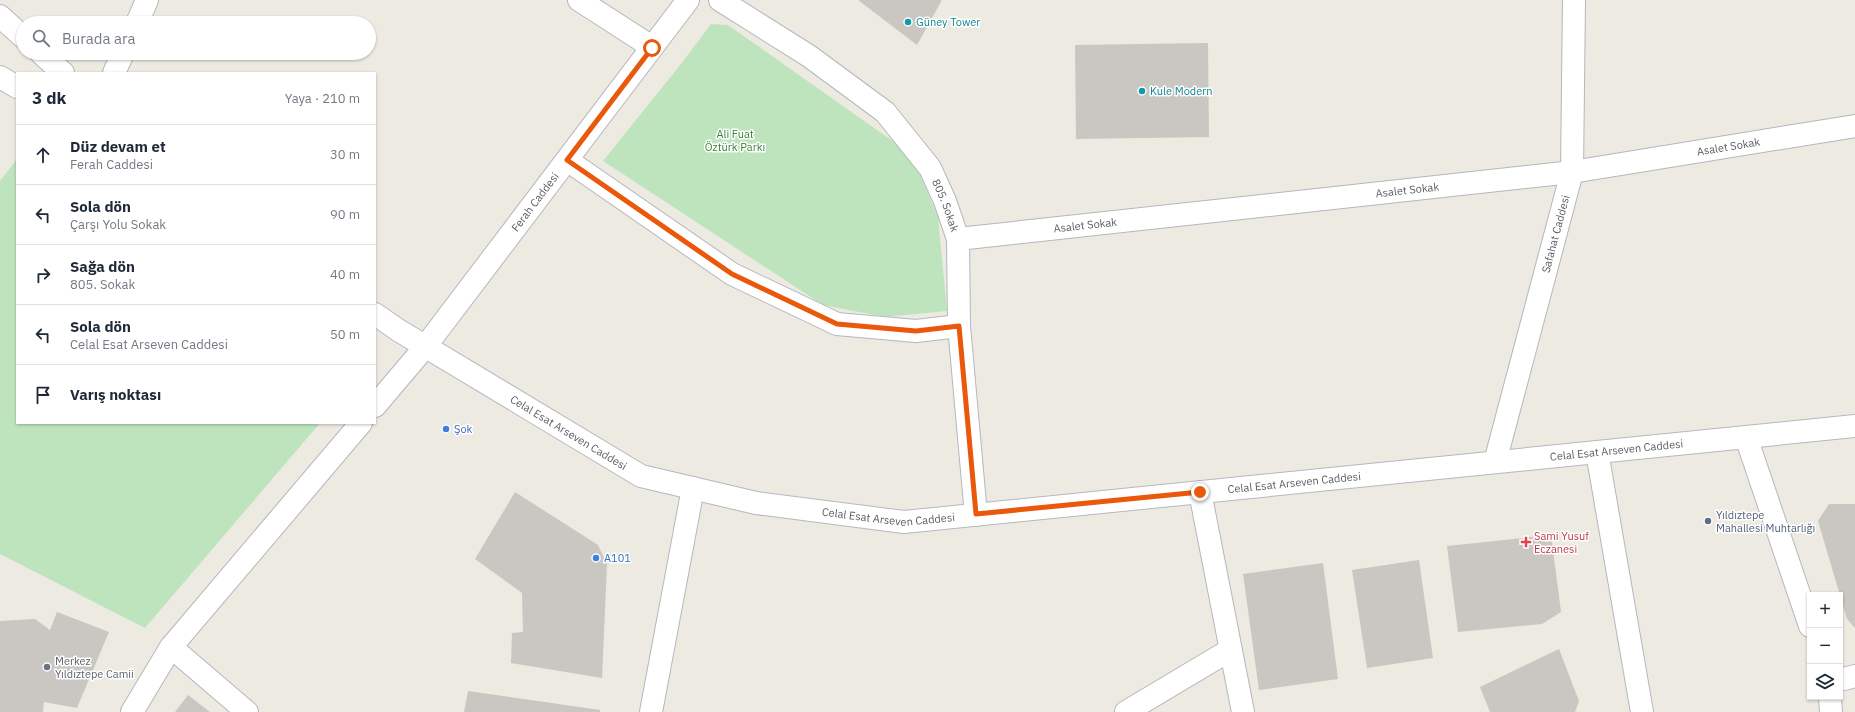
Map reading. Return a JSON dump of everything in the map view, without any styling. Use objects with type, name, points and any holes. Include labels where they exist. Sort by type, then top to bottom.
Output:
[{"type":"street","points":[[140,16],[147,0]]},
{"type":"street","points":[[579,0],[652,48]]},
{"type":"street","name":"Ferah Caddesi","points":[[376,405],[425,347],[688,0]]},
{"type":"street","name":"805. Sokak","points":[[720,0],[809,56],[885,112],[930,168],[945,201],[958,239],[959,326],[976,514]]},
{"type":"street","name":"Safahat Caddesi","points":[[1495,462],[1572,172],[1574,0]]},
{"type":"street","points":[[0,16],[16,31]]},
{"type":"street","points":[[49,60],[62,72]]},
{"type":"street","points":[[114,72],[120,60]]},
{"type":"street","points":[[0,77],[16,86]]},
{"type":"street","name":"Asalet Sokak","points":[[958,239],[1572,172],[1855,126]]},
{"type":"street","points":[[567,160],[732,274],[837,324],[916,331],[959,326]]},
{"type":"street","name":"Celal Esat Arseven Caddesi","points":[[376,315],[425,347],[641,476],[756,503],[904,522],[1855,426]]},
{"type":"street","points":[[132,712],[170,647],[360,424]]},
{"type":"street","points":[[1746,437],[1807,617]]},
{"type":"street","points":[[1597,452],[1642,712]]},
{"type":"street","points":[[651,712],[693,488]]},
{"type":"street","points":[[1200,492],[1243,712]]},
{"type":"street","points":[[170,647],[248,712]]},
{"type":"street","points":[[1126,712],[1230,650]]},
{"type":"street","points":[[1843,679],[1855,676]]},
{"type":"street","points":[[1830,700],[1830,712]]},
{"type":"green space","name":"Ali Fuat Öztürk Parkı","points":[[711,24],[728,25],[897,144],[920,175],[938,217],[947,311],[885,317],[823,305],[603,161],[681,64]]},
{"type":"green space","points":[[16,160],[16,424],[319,424],[145,628],[0,554],[0,181]]},
{"type":"building","name":"Güney Tower","points":[[858,0],[942,0],[917,45]]},
{"type":"building","name":"Kule Modern","points":[[1208,43],[1209,137],[1076,139],[1075,45]]},
{"type":"building","points":[[515,492],[598,545],[607,564],[602,678],[511,663],[512,633],[523,632],[522,593],[475,559]]},
{"type":"building","points":[[1829,504],[1855,504],[1855,628],[1847,619],[1843,605],[1843,592],[1839,592],[1818,521]]},
{"type":"building","points":[[1551,535],[1561,612],[1542,624],[1458,632],[1447,546]]},
{"type":"building","points":[[1419,560],[1433,658],[1367,668],[1352,570]]},
{"type":"building","points":[[1323,563],[1338,679],[1259,690],[1243,574]]},
{"type":"building","name":"Merkez Yıldıztepe Camii","points":[[57,612],[109,632],[77,708],[44,702],[43,712],[0,712],[0,621],[35,619],[50,630]]},
{"type":"building","points":[[1559,649],[1579,701],[1575,712],[1490,712],[1480,687]]},
{"type":"building","points":[[468,691],[600,710],[600,712],[464,712]]},
{"type":"building","points":[[188,695],[210,712],[175,712]]},
{"type":"place","name":"Güney Tower","points":[[908,22]]},
{"type":"place","name":"Kule Modern","points":[[1142,91]]},
{"type":"place","name":"Şok","points":[[446,429]]},
{"type":"place","name":"Yıldıztepe Mahallesi Muhtarlığı","points":[[1708,521]]},
{"type":"place","name":"Sami Yusuf Eczanesi","points":[[1526,542]]},
{"type":"place","name":"A101","points":[[596,558]]},
{"type":"place","name":"Merkez Yıldıztepe Camii","points":[[47,667]]},
{"type":"route","points":[[652,48],[567,160],[732,274],[837,324],[916,331],[959,326],[976,514],[1200,492]]}]
